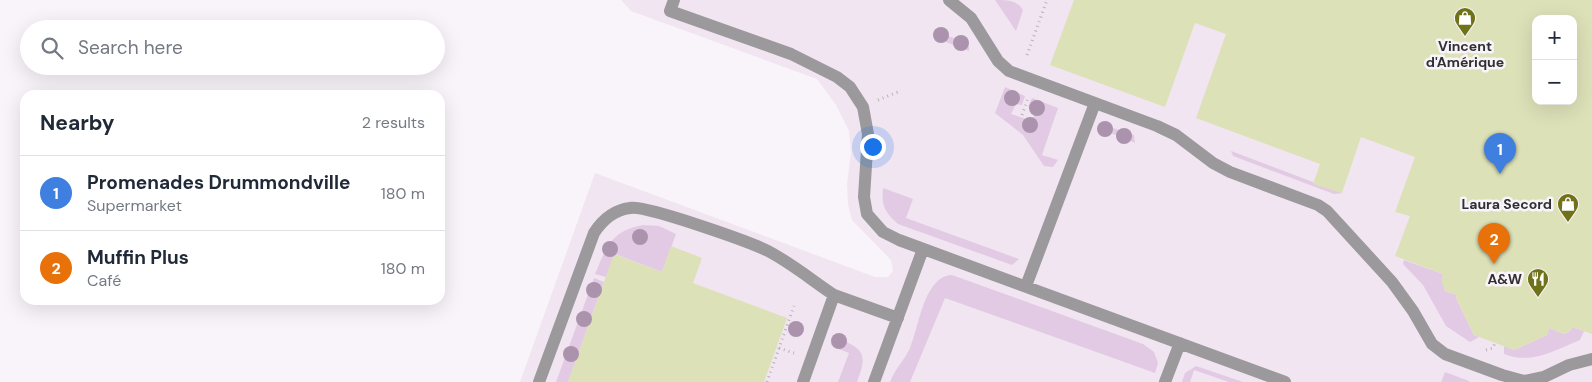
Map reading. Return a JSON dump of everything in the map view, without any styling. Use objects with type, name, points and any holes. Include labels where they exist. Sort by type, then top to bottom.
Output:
[{"type":"lane","points":[[674,0],[670,11],[791,54],[836,77],[850,87],[863,107],[868,134],[864,197],[867,214],[884,232],[923,249],[1285,382]]},
{"type":"lane","points":[[949,0],[971,18],[1004,67],[1176,135],[1218,165],[1307,200],[1327,211],[1392,282],[1413,311],[1432,344],[1444,354],[1524,381],[1544,377],[1568,365],[1592,359]]},
{"type":"lane","points":[[1026,286],[1094,103]]},
{"type":"lane","points":[[539,382],[594,233],[605,220],[620,210],[632,208],[653,210],[767,251],[834,295],[898,318]]},
{"type":"lane","points":[[874,382],[923,249]]},
{"type":"lane","points":[[803,382],[834,295]]},
{"type":"lane","points":[[1166,382],[1180,343]]},
{"type":"path","points":[[1027,55],[1047,0]]},
{"type":"path","points":[[1022,115],[1028,97]]},
{"type":"path","points":[[767,382],[794,306]]},
{"type":"path","points":[[1486,350],[1493,348],[1495,343]]},
{"type":"shaded area","points":[[621,0],[1592,0],[1592,382],[520,382],[595,173],[875,277],[888,277],[893,271],[891,260],[852,220],[848,204],[847,184],[851,153],[849,131],[836,105],[817,79],[631,11]]},
{"type":"shaded area","points":[[995,0],[1015,2],[1021,7],[1023,10],[1016,31]]},
{"type":"shaded area","points":[[937,32],[965,42],[969,47],[969,51],[933,37]]},
{"type":"shaded area","points":[[1005,87],[1025,96],[1022,105],[1016,104],[1011,114],[1032,121],[1036,110],[1028,107],[1032,98],[1058,108],[1042,155],[1058,160],[1053,167],[1044,166],[1023,135],[995,113]]},
{"type":"shaded area","points":[[1104,125],[1134,135],[1135,143],[1101,129]]},
{"type":"shaded area","points":[[1231,151],[1342,193],[1334,194],[1233,156]]},
{"type":"shaded area","points":[[883,188],[913,199],[906,218],[1019,259],[1012,265],[898,224],[885,208]]},
{"type":"shaded area","points":[[643,225],[659,226],[676,234],[662,272],[615,254],[606,277],[595,274],[603,255],[612,241],[624,231]]},
{"type":"shaded area","points":[[1404,260],[1443,274],[1445,291],[1457,295],[1456,298],[1474,335],[1479,337],[1470,342],[1446,326],[1423,285],[1403,264]]},
{"type":"shaded area","points":[[952,275],[1143,344],[1154,352],[1158,363],[1155,373],[945,298],[910,382],[890,382],[910,348],[929,293],[935,284],[943,278]]},
{"type":"shaded area","points":[[594,278],[604,282],[568,382],[556,382]]},
{"type":"shaded area","points":[[1572,327],[1584,331],[1580,340],[1552,352],[1524,358],[1504,354],[1504,346],[1514,350],[1547,335],[1549,328],[1564,334],[1570,331]]},
{"type":"shaded area","points":[[836,338],[853,345],[861,353],[863,358],[857,382],[838,382],[849,353],[833,347],[831,344]]},
{"type":"shaded area","points":[[1196,366],[1243,382],[1229,382],[1194,370],[1190,382],[1182,382],[1185,373]]},
{"type":"shaded area","points":[[1445,372],[1469,381],[1469,382],[1441,382]]},
{"type":"building","points":[[1074,0],[1592,0],[1592,334],[1572,327],[1570,331],[1564,334],[1549,328],[1547,335],[1514,350],[1474,335],[1456,298],[1457,295],[1445,291],[1441,280],[1443,274],[1395,256],[1410,216],[1395,212],[1415,157],[1361,137],[1342,193],[1313,184],[1320,164],[1196,118],[1226,34],[1195,23],[1165,107],[1050,65]]},
{"type":"building","points":[[671,246],[702,258],[693,283],[787,318],[764,382],[568,382],[614,254],[662,272]]},
{"type":"place","name":"Vincent d'Amérique","points":[[1465,37]]},
{"type":"place","name":"Promenades Drummondville","points":[[1500,174]]},
{"type":"place","name":"Laura Secord","points":[[1568,223]]},
{"type":"place","name":"Muffin Plus","points":[[1494,264]]},
{"type":"place","name":"A&W","points":[[1538,298]]}]
